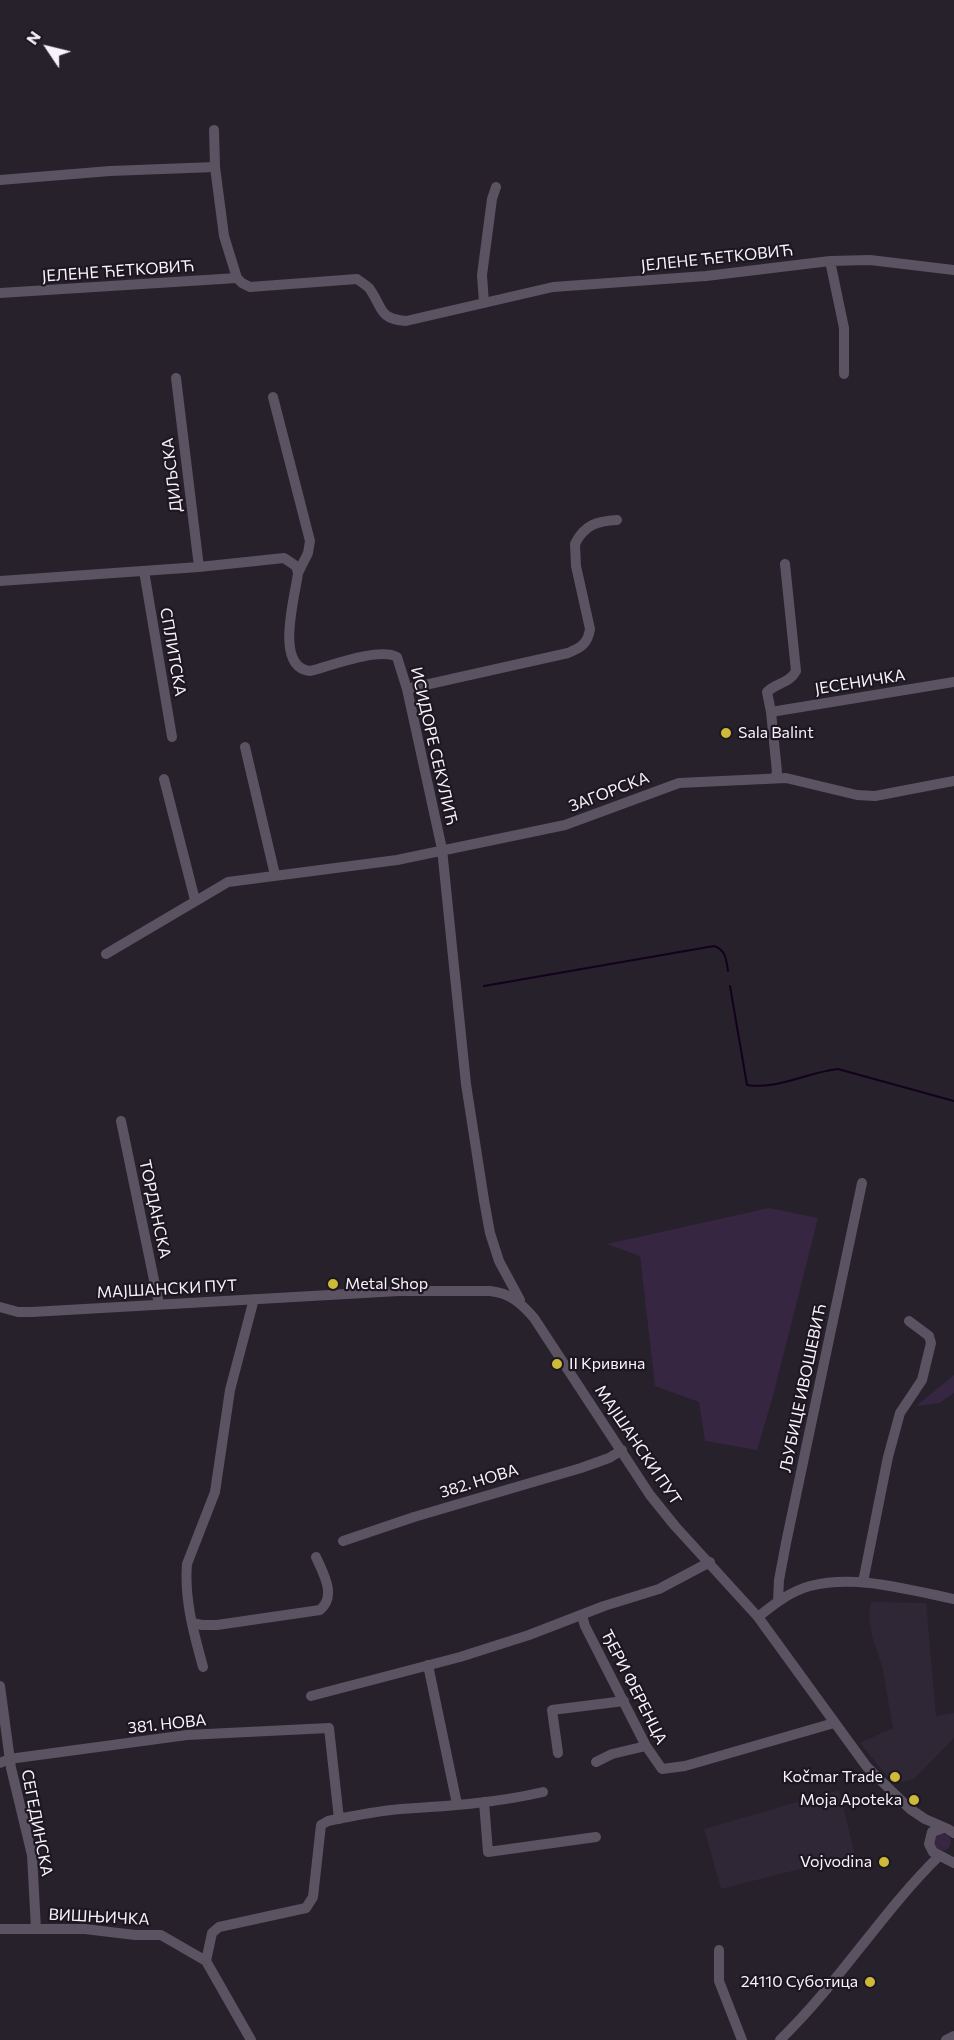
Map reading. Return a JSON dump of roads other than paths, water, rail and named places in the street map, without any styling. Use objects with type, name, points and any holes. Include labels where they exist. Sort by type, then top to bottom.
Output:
[{"type":"street","points":[[214,130],[215,166],[224,236],[237,278]]},
{"type":"street","points":[[0,180],[110,171],[215,166]]},
{"type":"street","points":[[484,303],[482,275],[492,199],[496,187]]},
{"type":"street","name":"ЈЕЛЕНЕ ЋЕТКОВИЋ","points":[[0,294],[237,278],[249,287],[357,279],[368,287],[380,310],[388,318],[406,321],[554,287],[706,276],[830,261],[870,260],[954,270]]},
{"type":"street","points":[[830,261],[844,328],[844,374]]},
{"type":"street","name":"ДИЉСКА","points":[[176,378],[199,567]]},
{"type":"street","points":[[273,397],[310,541],[308,553],[298,573]]},
{"type":"street","points":[[407,689],[568,653],[585,644],[590,629],[576,566],[575,544],[590,525],[600,520],[617,520]]},
{"type":"street","points":[[0,580],[199,567],[284,558],[296,566],[298,573]]},
{"type":"street","name":"ЈЕСЕНИЧКА","points":[[775,778],[777,772],[767,692],[789,680],[796,671],[785,564]]},
{"type":"street","name":"СПЛИТСКА","points":[[144,571],[172,737]]},
{"type":"street","name":"ИСИДОРЕ СЕКУЛИЋ","points":[[298,573],[290,627],[290,651],[296,666],[310,671],[365,656],[391,654],[397,657],[400,663],[442,849],[466,1084],[490,1233],[499,1261],[521,1303]]},
{"type":"street","name":"ЈЕСЕНИЧКА","points":[[771,712],[954,682]]},
{"type":"street","points":[[245,747],[275,875]]},
{"type":"street","name":"ЗАГОРСКА","points":[[106,954],[228,882],[397,860],[565,825],[679,783],[786,778],[857,795],[875,796],[954,781]]},
{"type":"street","points":[[164,779],[195,900]]},
{"type":"street","name":"ТОРДАНСКА","points":[[121,1121],[159,1304]]},
{"type":"street","name":"ЉУБИЦЕ ИВОШЕВИЋ","points":[[778,1601],[779,1580],[786,1543],[862,1183]]},
{"type":"street","name":"МАЈШАНСКИ ПУТ","points":[[0,1307],[18,1312],[32,1312],[399,1291],[490,1291],[506,1294],[521,1303],[534,1318],[650,1495],[675,1526],[758,1617],[867,1767],[910,1809],[925,1820],[949,1828]]},
{"type":"street","points":[[203,1667],[192,1623],[186,1574],[187,1564],[215,1492],[230,1390],[254,1299]]},
{"type":"street","points":[[863,1582],[888,1457],[900,1413],[922,1380],[931,1342],[929,1336],[909,1321]]},
{"type":"street","name":"382. НОВА","points":[[343,1541],[414,1517],[581,1468],[609,1458],[622,1450]]},
{"type":"street","points":[[192,1623],[217,1625],[320,1610],[327,1602],[329,1593],[316,1557]]},
{"type":"street","name":"ЂЕРИ ФЕРЕНЦА","points":[[311,1696],[492,1647],[582,1616],[604,1606],[659,1589],[710,1562]]},
{"type":"street","points":[[758,1617],[778,1601],[810,1586],[863,1582],[954,1599]]},
{"type":"street","name":"ЂЕРИ ФЕРЕНЦА","points":[[582,1616],[646,1746],[662,1769],[685,1766],[834,1723]]},
{"type":"street","points":[[428,1665],[458,1804]]},
{"type":"street","name":"СЕГЕДИНСКА","points":[[0,1686],[5,1761],[32,1855],[36,1929]]},
{"type":"street","points":[[558,1753],[552,1710],[624,1701]]},
{"type":"street","name":"381. НОВА","points":[[5,1761],[187,1735],[329,1728],[339,1819]]},
{"type":"street","points":[[596,1762],[646,1746]]},
{"type":"street","points":[[250,2040],[206,1961],[212,1933],[219,1927],[306,1908],[314,1897],[321,1825],[328,1821],[400,1809],[427,1809],[512,1799],[543,1792]]},
{"type":"street","points":[[484,1802],[488,1852],[596,1837]]},
{"type":"street","name":"МАЈШАНСКИ ПУТ","points":[[910,1809],[933,1852],[940,1856]]},
{"type":"street","points":[[912,1883],[927,1853],[932,1832],[949,1828]]},
{"type":"street","points":[[780,2040],[818,2000],[912,1883],[940,1856],[950,1854],[954,1850]]},
{"type":"street","points":[[940,1856],[954,1863]]},
{"type":"street","name":"ВИШЊИЧКА","points":[[0,1929],[85,1929],[135,1935],[161,1935],[206,1961]]},
{"type":"street","points":[[719,1950],[719,1981],[742,2040]]},
{"type":"street","points":[[946,2040],[954,2037]]},
{"type":"waterway","points":[[484,986],[714,946],[723,953],[728,971]]},
{"type":"waterway","points":[[730,986],[747,1085],[770,1085],[838,1069],[954,1101]]},
{"type":"place","name":"Sala Balint","points":[[726,733]]},
{"type":"place","name":"Metal Shop","points":[[333,1284]]},
{"type":"place","name":"II Кривина","points":[[557,1364]]},
{"type":"place","name":"Kočmar Trade","points":[[895,1777]]},
{"type":"place","name":"Moja Apoteka","points":[[914,1800]]},
{"type":"place","name":"Vojvodina","points":[[884,1862]]},
{"type":"place","name":"24110 Суботица","points":[[870,1982]]}]
